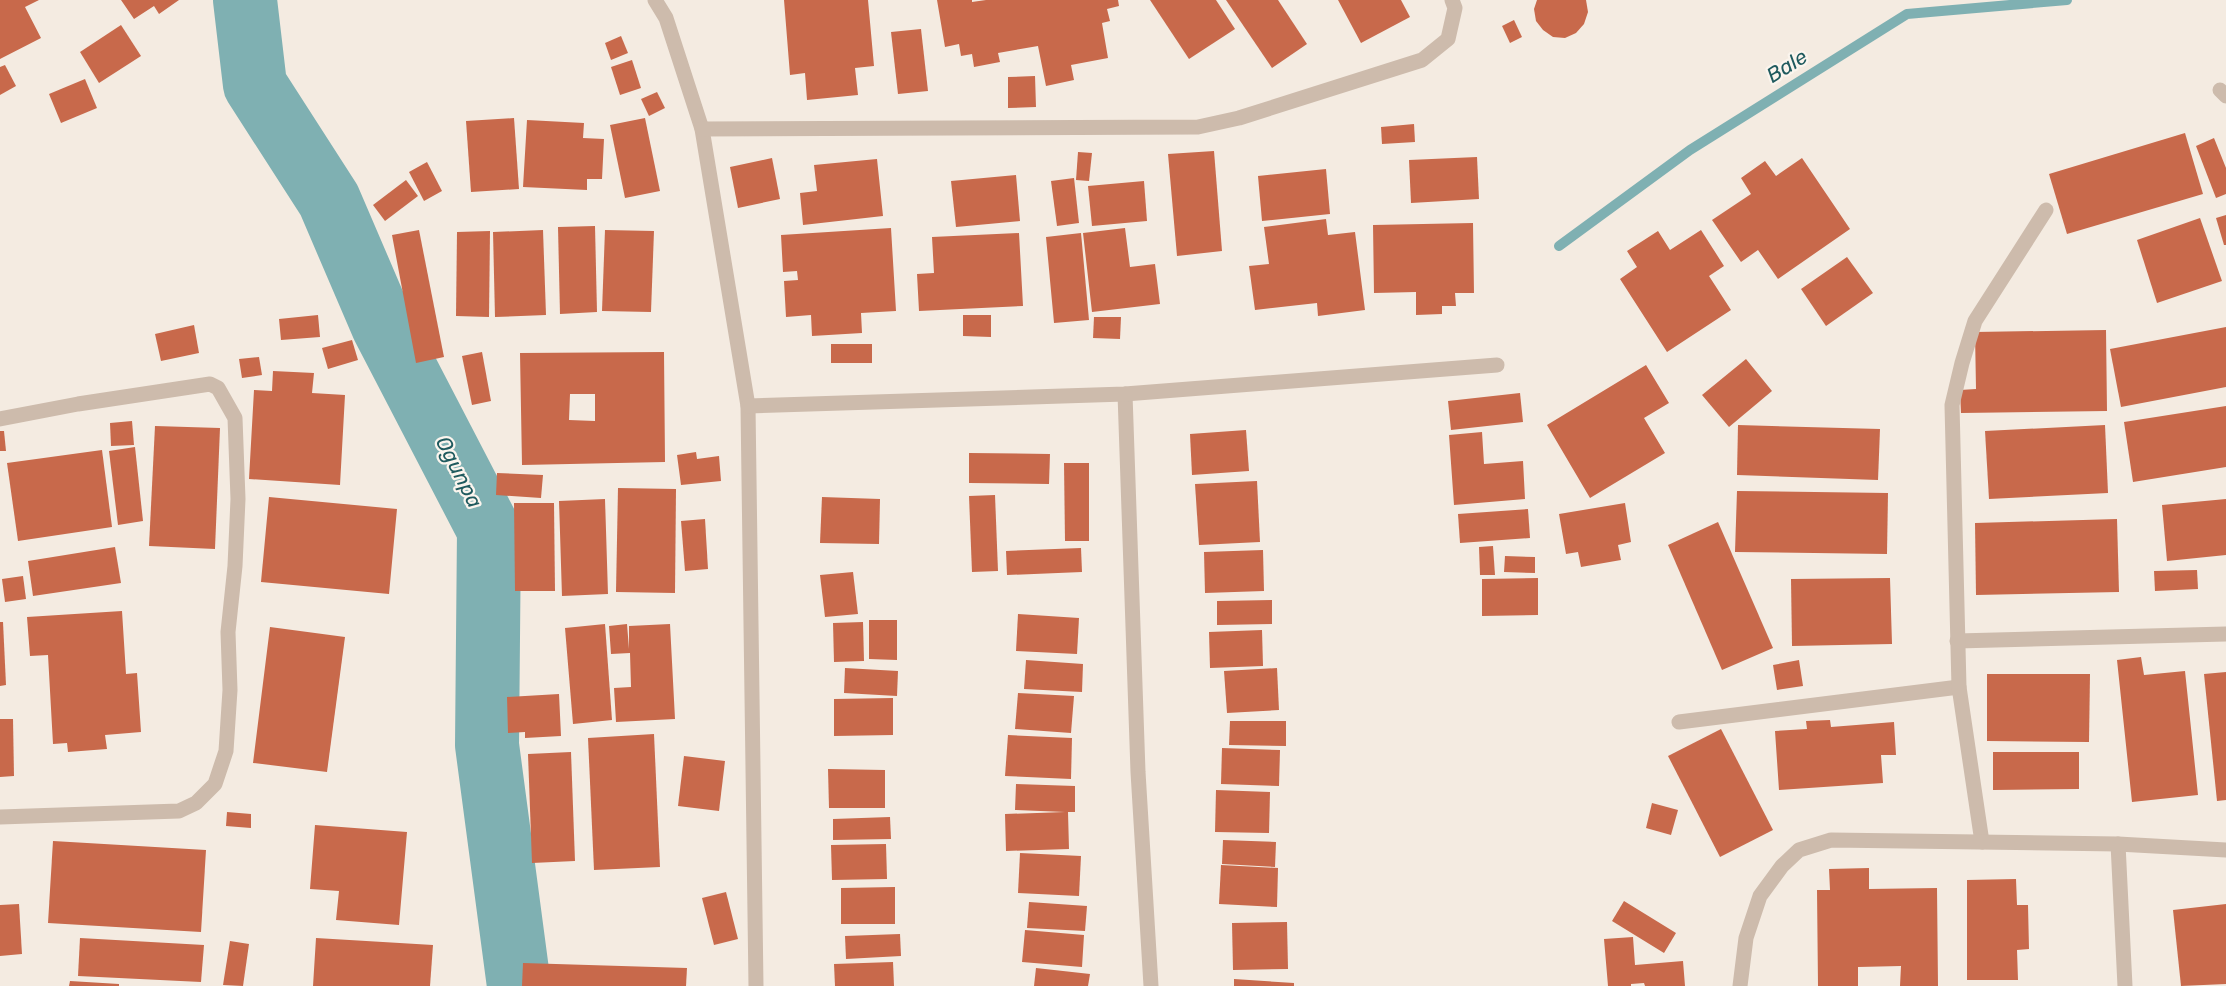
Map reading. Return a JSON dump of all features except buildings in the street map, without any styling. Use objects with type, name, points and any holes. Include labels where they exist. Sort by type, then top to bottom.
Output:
[{"type":"street","points":[[655,0],[666,18],[702,129],[748,406],[756,986]]},
{"type":"street","points":[[702,129],[1198,127],[1239,118],[1422,60],[1448,39],[1455,8],[1452,0]]},
{"type":"street","points":[[1982,842],[1959,687],[1952,405],[1975,321],[2046,210]]},
{"type":"street","points":[[748,406],[1125,394],[1497,365]]},
{"type":"street","points":[[0,419],[78,404],[210,384],[218,388],[234,418],[238,499],[235,566],[228,632],[230,690],[226,751],[215,784],[196,803],[179,811],[0,817]]},
{"type":"street","points":[[1125,394],[1138,772],[1151,986]]},
{"type":"street","points":[[1957,640],[2226,634]]},
{"type":"street","points":[[1679,723],[1959,687]]},
{"type":"street","points":[[1740,986],[1746,938],[1760,896],[1782,866],[1799,850],[1831,840],[2118,844],[2226,850]]},
{"type":"street","points":[[2118,844],[2126,986]]},
{"type":"waterway","name":"Ogunpa","points":[[245,0],[255,85],[329,200],[383,326],[489,530],[487,745],[519,986]]},
{"type":"waterway","name":"Bale","points":[[1559,246],[1690,150],[1907,14],[2067,0]]}]
